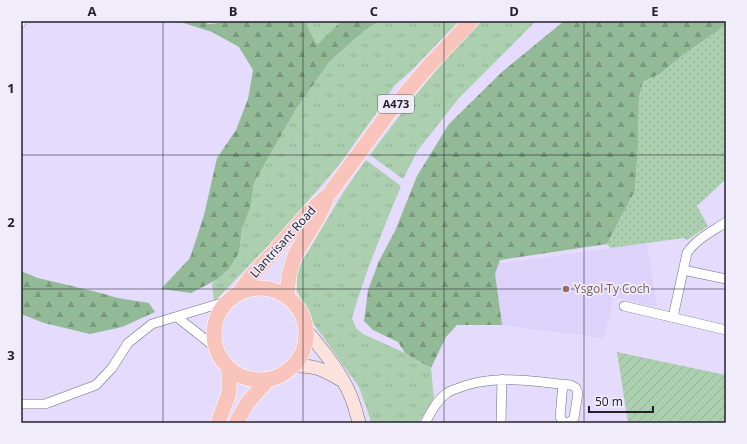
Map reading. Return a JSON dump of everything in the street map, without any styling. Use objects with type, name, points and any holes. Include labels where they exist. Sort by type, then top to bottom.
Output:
[{"type":"main road","name":"Llantrisant Road","points":[[287,296],[289,275],[295,255],[318,217],[330,193],[387,115],[426,69],[471,21]]},
{"type":"main road","name":"Llantrisant Road","points":[[233,297],[310,211],[330,193]]},
{"type":"main road","points":[[263,288],[276,291],[287,296],[300,311],[306,330],[306,343],[302,355],[295,366],[287,373],[278,378],[254,380],[240,377],[229,369],[221,359],[216,348],[214,337],[215,325],[219,312],[233,297],[251,289],[263,288]]},
{"type":"main road","points":[[306,330],[326,355],[344,382],[352,398],[359,423]]},
{"type":"main road","points":[[295,366],[306,365],[324,370],[344,382]]},
{"type":"main road","points":[[218,423],[228,393],[229,369]]},
{"type":"main road","points":[[236,423],[248,402],[268,380]]},
{"type":"street","points":[[673,317],[687,252],[691,246],[726,222]]},
{"type":"street","points":[[683,270],[726,279]]},
{"type":"street","points":[[21,404],[45,404],[96,385],[112,368],[128,343],[152,324],[177,317],[233,297]]},
{"type":"street","points":[[624,306],[726,330]]},
{"type":"street","points":[[177,317],[216,348]]},
{"type":"street","points":[[425,423],[440,399],[448,393],[461,387],[475,383],[502,379],[519,379],[564,384]]},
{"type":"street","points":[[501,423],[502,379]]},
{"type":"shaded area","name":"Ysgol Ty Coch","points":[[647,243],[657,307],[614,297],[604,338],[468,321],[490,265]]},
{"type":"green space","points":[[177,21],[202,21],[209,24],[229,21],[306,21],[317,45],[341,21],[379,21],[364,31],[330,61],[296,109],[254,183],[250,209],[242,228],[239,253],[229,269],[218,279],[191,293],[161,289],[190,258],[204,215],[217,158],[236,130],[248,99],[253,70],[239,47],[212,32]]},
{"type":"green space","points":[[306,21],[341,21],[317,45]]},
{"type":"green space","points":[[379,21],[459,21],[413,69],[394,86],[339,165],[265,249],[214,302],[212,283],[229,269],[239,253],[242,228],[250,209],[254,183],[296,109],[330,61],[364,31]]},
{"type":"green space","points":[[482,21],[536,21],[459,98],[418,150],[403,179],[370,155],[434,73]]},
{"type":"green space","points":[[564,21],[726,21],[726,214],[725,26],[683,55],[660,74],[643,82],[639,97],[635,191],[607,244],[500,260],[495,274],[502,325],[457,325],[446,337],[431,368],[405,353],[398,342],[373,330],[364,321],[368,290],[379,261],[395,231],[417,176],[449,124],[503,71]]},
{"type":"green space","points":[[725,24],[725,180],[697,206],[708,226],[687,240],[684,238],[610,248],[607,244],[635,191],[639,97],[643,82],[660,74]]},
{"type":"green space","points":[[366,160],[401,186],[368,268],[352,318],[356,328],[363,334],[405,353],[431,368],[434,398],[418,423],[370,423],[370,418],[359,387],[310,319],[297,291],[297,276],[300,265],[344,191]]},
{"type":"green space","points":[[21,271],[38,278],[118,298],[149,303],[155,312],[122,327],[90,334],[44,323],[21,314]]},
{"type":"green space","points":[[617,352],[726,375],[726,423],[628,423]]},
{"type":"place","name":"Ysgol Ty Coch","points":[[566,289]]}]
